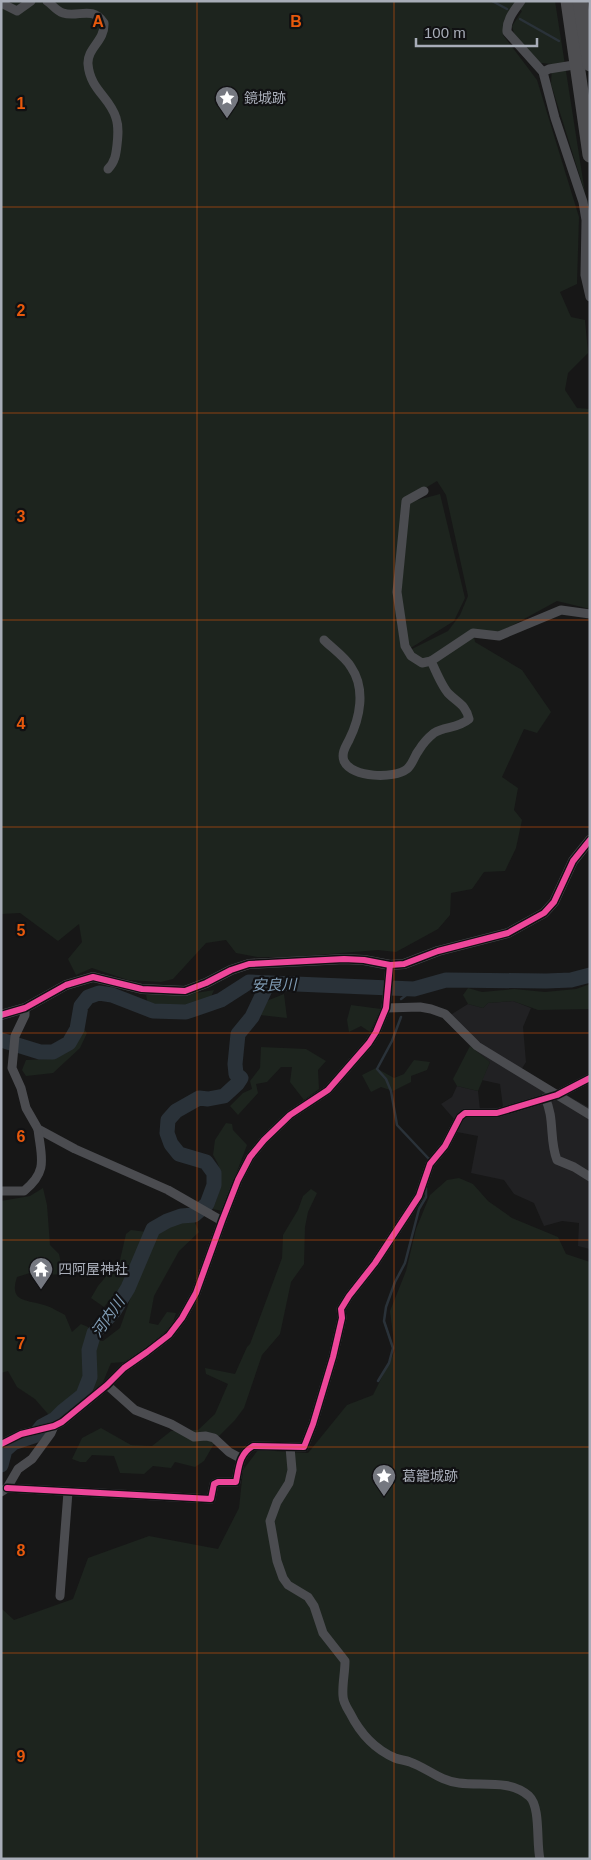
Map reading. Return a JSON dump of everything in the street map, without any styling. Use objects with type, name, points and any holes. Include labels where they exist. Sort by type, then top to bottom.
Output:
[{"type":"highway","points":[[568,1],[590,155]]},
{"type":"highway","points":[[580,1],[590,64]]},
{"type":"street","points":[[1,3],[17,11],[30,1]]},
{"type":"street","points":[[47,1],[62,13],[85,12],[95,14],[104,23],[102,35],[98,44],[91,52],[88,63],[92,82],[110,105],[116,118],[118,130],[116,154],[113,165],[108,169]]},
{"type":"street","points":[[521,1],[509,18],[507,32],[546,70],[555,118],[583,202],[586,220],[585,275],[589,293]]},
{"type":"street","points":[[546,70],[590,64]]},
{"type":"street","points":[[424,491],[406,501],[397,592],[406,646],[411,656],[422,663],[431,662],[473,633],[500,636],[561,610],[590,614]]},
{"type":"street","points":[[324,640],[351,666],[358,684],[360,706],[358,719],[344,751],[344,760],[350,768],[371,776],[397,774],[407,769],[418,751],[434,733],[462,725],[469,719],[467,711],[461,702],[448,693],[431,662]]},
{"type":"street","points":[[1,1015],[25,1008],[66,985],[93,978],[142,989],[185,991],[249,964],[344,959],[364,960],[390,969],[438,951],[508,933],[544,913],[554,902],[573,861],[590,840]]},
{"type":"street","points":[[1,1444],[35,1429],[50,1427],[62,1422],[107,1385],[124,1368],[169,1335],[182,1318],[196,1293],[238,1180],[250,1157],[264,1140],[290,1115],[328,1090],[369,1043],[376,1032],[386,1006],[390,969]]},
{"type":"street","points":[[386,1006],[420,1007],[445,1014],[476,1046],[590,1115]]},
{"type":"street","points":[[1,1191],[24,1191],[36,1181],[42,1166],[38,1129],[26,1108],[12,1068],[15,1036],[25,1015],[25,1008]]},
{"type":"street","points":[[50,1427],[51,1433],[32,1459],[14,1473],[4,1490],[211,1499],[214,1484],[218,1482],[236,1482],[240,1458],[253,1446],[304,1447],[307,1444],[333,1357],[345,1302],[375,1263],[419,1196],[430,1164],[445,1146],[460,1117],[465,1113],[497,1112],[557,1095],[590,1078]]},
{"type":"street","points":[[545,1098],[550,1107],[553,1150],[557,1160],[574,1167],[590,1177]]},
{"type":"street","points":[[38,1129],[75,1149],[168,1190],[222,1221]]},
{"type":"street","points":[[107,1385],[134,1410],[171,1424],[194,1437],[206,1436],[214,1438],[229,1452],[240,1458]]},
{"type":"street","points":[[290,1447],[292,1470],[289,1483],[277,1502],[270,1521],[277,1561],[288,1586],[308,1597],[314,1606],[323,1633],[345,1661],[343,1697],[358,1728],[366,1738],[386,1753],[410,1762],[445,1780],[459,1783],[494,1783],[520,1791],[530,1797],[535,1807],[538,1822],[537,1848],[540,1859]]},
{"type":"street","points":[[60,1596],[68,1492]]},
{"type":"shaded area","points":[[1,1],[555,1],[585,193],[551,84],[552,64],[541,63],[515,37],[512,26],[522,11],[515,6],[504,20],[503,35],[537,80],[579,217],[577,284],[560,292],[571,317],[585,320],[588,353],[568,373],[565,390],[577,408],[590,409],[590,609],[557,601],[500,632],[473,630],[475,642],[522,670],[551,712],[537,733],[524,729],[502,777],[518,788],[514,810],[522,820],[516,848],[505,871],[484,872],[472,889],[451,893],[450,915],[438,929],[396,952],[378,950],[292,957],[257,957],[236,953],[226,940],[206,943],[173,979],[161,982],[128,980],[92,968],[76,975],[68,959],[82,942],[79,924],[58,941],[20,913],[1,914]],"holes":[[[437,481],[446,495],[468,596],[460,615],[448,631],[404,653],[399,634],[396,597],[396,578],[404,501]]]},
{"type":"shaded area","points":[[440,494],[465,598],[454,621],[409,649],[401,592],[410,502]]},
{"type":"shaded area","points":[[590,984],[590,1009],[538,1010],[513,1001],[488,1003],[483,1008],[468,1004],[463,995],[468,988],[482,992],[514,989],[545,992],[576,989]]},
{"type":"shaded area","points":[[214,990],[210,999],[181,1009],[148,1004],[146,995],[183,995]]},
{"type":"shaded area","points":[[284,994],[287,1018],[260,1015],[264,1002]]},
{"type":"shaded area","points":[[513,1001],[531,1008],[523,1027],[526,1062],[521,1070],[590,1108],[590,1249],[578,1246],[579,1223],[562,1221],[544,1226],[534,1203],[514,1194],[504,1180],[471,1173],[478,1136],[457,1132],[454,1119],[441,1104],[452,1097],[457,1086],[478,1091],[480,1110],[503,1107],[500,1084],[482,1080],[490,1062],[470,1046],[444,1019],[468,1004],[483,1008],[488,1003]]},
{"type":"shaded area","points":[[351,1005],[381,1009],[370,1032],[361,1026],[349,1032],[347,1020]]},
{"type":"shaded area","points":[[83,1028],[87,1033],[80,1048],[53,1073],[26,1076],[22,1070],[26,1060],[51,1059],[71,1045]]},
{"type":"shaded area","points":[[470,1046],[490,1062],[478,1091],[457,1086],[453,1079]]},
{"type":"shaded area","points":[[261,1047],[306,1049],[326,1061],[318,1070],[319,1089],[304,1100],[290,1082],[292,1067],[281,1067],[267,1082],[256,1084],[258,1093],[238,1115],[230,1106],[243,1093],[252,1089],[250,1081],[260,1068]]},
{"type":"shaded area","points":[[414,1060],[430,1062],[427,1070],[411,1076],[411,1082],[393,1091],[381,1087],[371,1092],[362,1075],[376,1068],[394,1078],[404,1074]]},
{"type":"shaded area","points":[[226,1123],[232,1124],[233,1130],[247,1145],[222,1211],[213,1209],[218,1195],[221,1175],[213,1155],[215,1140]]},
{"type":"shaded area","points":[[459,1178],[473,1184],[488,1201],[512,1218],[558,1237],[566,1254],[590,1262],[590,1859],[1,1859],[1,1608],[14,1620],[73,1599],[88,1558],[149,1536],[218,1549],[239,1508],[243,1470],[258,1450],[308,1453],[347,1405],[373,1395],[395,1351],[390,1311],[406,1271],[416,1229],[430,1195],[447,1180]]},
{"type":"shaded area","points":[[43,1188],[47,1205],[50,1245],[59,1254],[63,1274],[47,1275],[33,1272],[17,1277],[15,1292],[22,1299],[47,1306],[65,1315],[72,1332],[81,1324],[88,1327],[90,1340],[103,1341],[120,1328],[133,1291],[121,1287],[104,1307],[91,1298],[98,1286],[120,1260],[126,1234],[131,1230],[147,1232],[163,1229],[176,1222],[193,1218],[199,1232],[179,1251],[154,1296],[149,1323],[158,1325],[167,1312],[176,1313],[172,1325],[148,1347],[124,1362],[111,1363],[103,1382],[62,1418],[48,1414],[35,1399],[17,1387],[8,1371],[1,1373],[1,1201],[30,1196]]},
{"type":"shaded area","points":[[311,1189],[317,1193],[308,1212],[305,1227],[304,1264],[291,1282],[280,1334],[262,1355],[244,1408],[218,1437],[204,1461],[195,1467],[175,1462],[171,1468],[153,1466],[144,1474],[120,1473],[114,1456],[92,1455],[86,1462],[72,1459],[82,1438],[101,1428],[131,1445],[152,1446],[171,1431],[198,1430],[215,1414],[228,1384],[206,1374],[205,1368],[235,1374],[250,1344],[282,1258],[283,1235],[298,1210],[303,1196]]},
{"type":"waterway","points":[[492,1],[507,9]]},
{"type":"waterway","points":[[520,19],[559,41]]},
{"type":"waterway","name":"安良川","points":[[1,1040],[40,1052],[53,1052],[69,1043],[77,1029],[81,1006],[88,997],[99,993],[112,995],[153,1011],[186,1012],[221,1000],[249,982],[414,989],[446,980],[546,981],[571,980],[590,975]]},
{"type":"waterway","name":"河内川","points":[[1,1465],[5,1450],[13,1443],[34,1436],[42,1426],[55,1419],[83,1395],[90,1377],[89,1350],[94,1333],[114,1311],[128,1288],[153,1229],[181,1216],[194,1215],[207,1204],[214,1185],[214,1173],[206,1162],[179,1154],[171,1144],[167,1133],[168,1120],[176,1111],[199,1098],[208,1099],[224,1096],[237,1084],[241,1078],[236,1074],[235,1064],[238,1034],[252,1017],[268,983]]},
{"type":"waterway","points":[[401,999],[414,989]]},
{"type":"waterway","points":[[401,1017],[392,1041],[377,1069],[386,1079],[391,1091],[397,1125],[428,1158]]},
{"type":"waterway","points":[[378,1381],[389,1363],[393,1348],[384,1321],[386,1307],[395,1282],[405,1263],[419,1209],[426,1197],[426,1188]]},
{"type":"cycle path","points":[[1,1015],[25,1008],[66,985],[93,977],[142,989],[185,991],[249,964],[344,959],[364,960],[390,965],[404,964],[438,951],[508,933],[544,913],[554,902],[573,861],[590,840]]},
{"type":"cycle path","points":[[1,1444],[21,1434],[54,1426],[62,1422],[107,1385],[124,1368],[169,1335],[182,1318],[196,1293],[238,1180],[250,1157],[264,1140],[290,1115],[328,1090],[369,1043],[376,1032],[386,1008],[390,965]]},
{"type":"cycle path","points":[[7,1488],[211,1499],[214,1484],[218,1482],[236,1482],[242,1457],[253,1446],[304,1447],[313,1424],[333,1357],[342,1318],[341,1309],[375,1263],[419,1196],[430,1164],[445,1146],[460,1117],[465,1113],[497,1113],[557,1095],[590,1078]]},
{"type":"place","name":"鏡城跡","points":[[227,119]]},
{"type":"place","name":"四阿屋神社","points":[[41,1290]]},
{"type":"place","name":"葛籠城跡","points":[[384,1497]]}]
